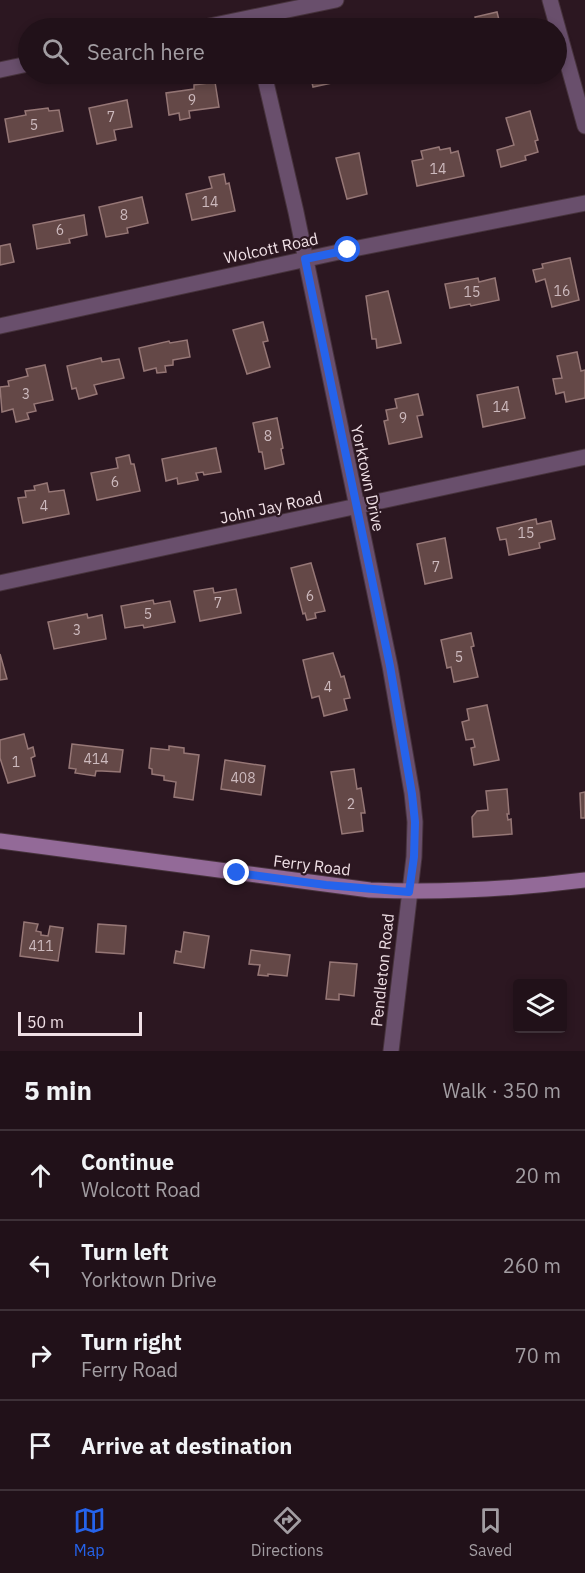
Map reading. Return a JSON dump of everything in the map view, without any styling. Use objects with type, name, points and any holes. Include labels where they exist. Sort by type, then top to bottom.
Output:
[{"type":"main road","name":"Ferry Road","points":[[0,841],[326,885],[409,892],[474,891],[585,880]]},
{"type":"street","points":[[270,18],[336,0]]},
{"type":"street","points":[[550,0],[555,18]]},
{"type":"street","points":[[567,61],[585,126]]},
{"type":"street","points":[[0,70],[18,66]]},
{"type":"street","name":"Yorktown Drive","points":[[266,84],[390,666],[415,822],[414,857],[409,892]]},
{"type":"street","name":"Wolcott Road","points":[[0,326],[305,259],[585,203]]},
{"type":"street","name":"John Jay Road","points":[[0,583],[585,457]]},
{"type":"street","name":"Pendleton Road","points":[[391,1051],[409,892]]},
{"type":"building","points":[[497,12],[498,18],[475,18]]},
{"type":"building","points":[[215,84],[219,107],[189,111],[190,118],[180,120],[179,113],[169,115],[166,93],[194,89],[194,85]]},
{"type":"building","points":[[127,100],[132,127],[114,130],[116,140],[97,144],[89,108]]},
{"type":"building","points":[[48,108],[49,111],[59,110],[63,131],[9,142],[5,119],[26,115],[25,111]]},
{"type":"building","points":[[530,111],[538,140],[535,141],[538,152],[525,156],[526,160],[501,167],[497,150],[514,145],[506,118]]},
{"type":"building","points":[[439,147],[440,150],[450,148],[451,153],[458,151],[464,176],[417,186],[412,161],[423,159],[421,151]]},
{"type":"building","points":[[359,153],[367,194],[347,199],[336,158]]},
{"type":"building","points":[[224,174],[226,184],[229,183],[235,211],[192,220],[186,194],[212,188],[209,177]]},
{"type":"building","points":[[142,197],[148,223],[127,228],[128,233],[106,237],[99,207]]},
{"type":"building","points":[[84,215],[87,235],[69,239],[70,243],[37,249],[33,225]]},
{"type":"building","points":[[10,244],[14,262],[0,265],[0,246]]},
{"type":"building","points":[[570,258],[579,300],[552,307],[545,279],[536,282],[533,270],[543,268],[542,264]]},
{"type":"building","points":[[478,278],[479,282],[495,278],[499,300],[450,308],[445,284]]},
{"type":"building","points":[[388,291],[401,343],[377,348],[376,339],[372,339],[366,296]]},
{"type":"building","points":[[263,322],[268,341],[263,342],[270,367],[247,374],[233,330]]},
{"type":"building","points":[[187,340],[190,357],[173,360],[173,365],[165,366],[166,372],[157,373],[156,368],[144,371],[139,348],[169,341],[170,343]]},
{"type":"building","points":[[577,352],[581,371],[585,370],[585,398],[566,402],[564,392],[556,394],[553,379],[562,378],[557,356]]},
{"type":"building","points":[[101,358],[102,362],[119,359],[124,378],[94,385],[97,394],[79,399],[76,388],[72,389],[67,366]]},
{"type":"building","points":[[45,365],[53,400],[34,404],[36,411],[27,413],[29,419],[16,422],[13,409],[2,412],[0,387],[9,386],[8,381],[28,376],[26,369]]},
{"type":"building","points":[[518,387],[525,418],[483,427],[477,395]]},
{"type":"building","points":[[418,394],[423,415],[417,416],[422,437],[389,444],[384,421],[388,420],[386,410],[397,408],[395,399]]},
{"type":"building","points":[[277,418],[284,464],[265,469],[253,423]]},
{"type":"building","points":[[216,448],[221,472],[204,475],[203,472],[196,473],[198,480],[178,484],[177,478],[166,481],[162,459]]},
{"type":"building","points":[[129,455],[131,464],[134,464],[140,491],[97,500],[91,473],[118,468],[116,458]]},
{"type":"building","points":[[47,483],[49,492],[64,490],[69,514],[23,523],[18,498],[26,497],[25,491],[35,490],[34,486]]},
{"type":"building","points":[[536,519],[537,524],[551,521],[555,539],[539,543],[540,548],[509,555],[506,539],[500,540],[497,528]]},
{"type":"building","points":[[445,538],[452,578],[425,584],[417,544]]},
{"type":"building","points":[[311,563],[325,611],[315,613],[316,618],[307,620],[305,613],[303,614],[291,568]]},
{"type":"building","points":[[213,588],[214,593],[236,589],[241,613],[200,621],[194,591]]},
{"type":"building","points":[[153,600],[154,604],[170,601],[175,622],[144,628],[143,625],[125,628],[121,606]]},
{"type":"building","points":[[87,614],[88,618],[102,615],[106,639],[54,649],[48,622]]},
{"type":"building","points":[[471,633],[474,646],[471,647],[478,677],[454,682],[451,667],[447,668],[441,640]]},
{"type":"building","points":[[333,653],[341,677],[344,676],[350,698],[344,699],[347,710],[324,716],[319,696],[312,698],[303,660]]},
{"type":"building","points":[[0,654],[7,679],[0,680]]},
{"type":"building","points":[[487,705],[499,760],[474,765],[471,748],[475,747],[473,739],[466,740],[462,722],[469,720],[467,709]]},
{"type":"building","points":[[24,734],[28,749],[33,747],[35,756],[31,758],[35,776],[8,783],[0,758],[0,740]]},
{"type":"building","points":[[72,744],[123,750],[120,772],[96,771],[95,776],[75,773],[76,769],[69,768]]},
{"type":"building","points":[[169,746],[184,748],[184,753],[199,755],[193,800],[174,797],[176,782],[164,780],[164,776],[152,774],[152,769],[149,768],[151,748],[169,750]]},
{"type":"building","points":[[225,760],[265,766],[261,795],[221,789]]},
{"type":"building","points":[[354,769],[357,789],[361,788],[365,813],[361,813],[363,831],[342,834],[331,772]]},
{"type":"building","points":[[507,789],[509,814],[507,814],[508,820],[511,819],[512,834],[473,837],[472,817],[477,811],[488,810],[486,791]]},
{"type":"building","points":[[585,792],[585,818],[581,818],[580,793]]},
{"type":"building","points":[[24,922],[38,924],[36,931],[41,932],[41,935],[48,936],[50,926],[63,928],[58,961],[20,956]]},
{"type":"building","points":[[98,924],[126,926],[124,954],[96,952]]},
{"type":"building","points":[[184,932],[209,936],[204,968],[174,963],[176,951],[181,952]]},
{"type":"building","points":[[251,950],[290,955],[287,976],[258,975],[260,965],[249,964]]},
{"type":"building","points":[[330,962],[357,964],[354,996],[339,994],[339,1000],[326,999]]},
{"type":"route","points":[[237,873],[370,890],[409,892],[414,857],[415,822],[412,794],[390,666],[305,259],[348,250]]}]
